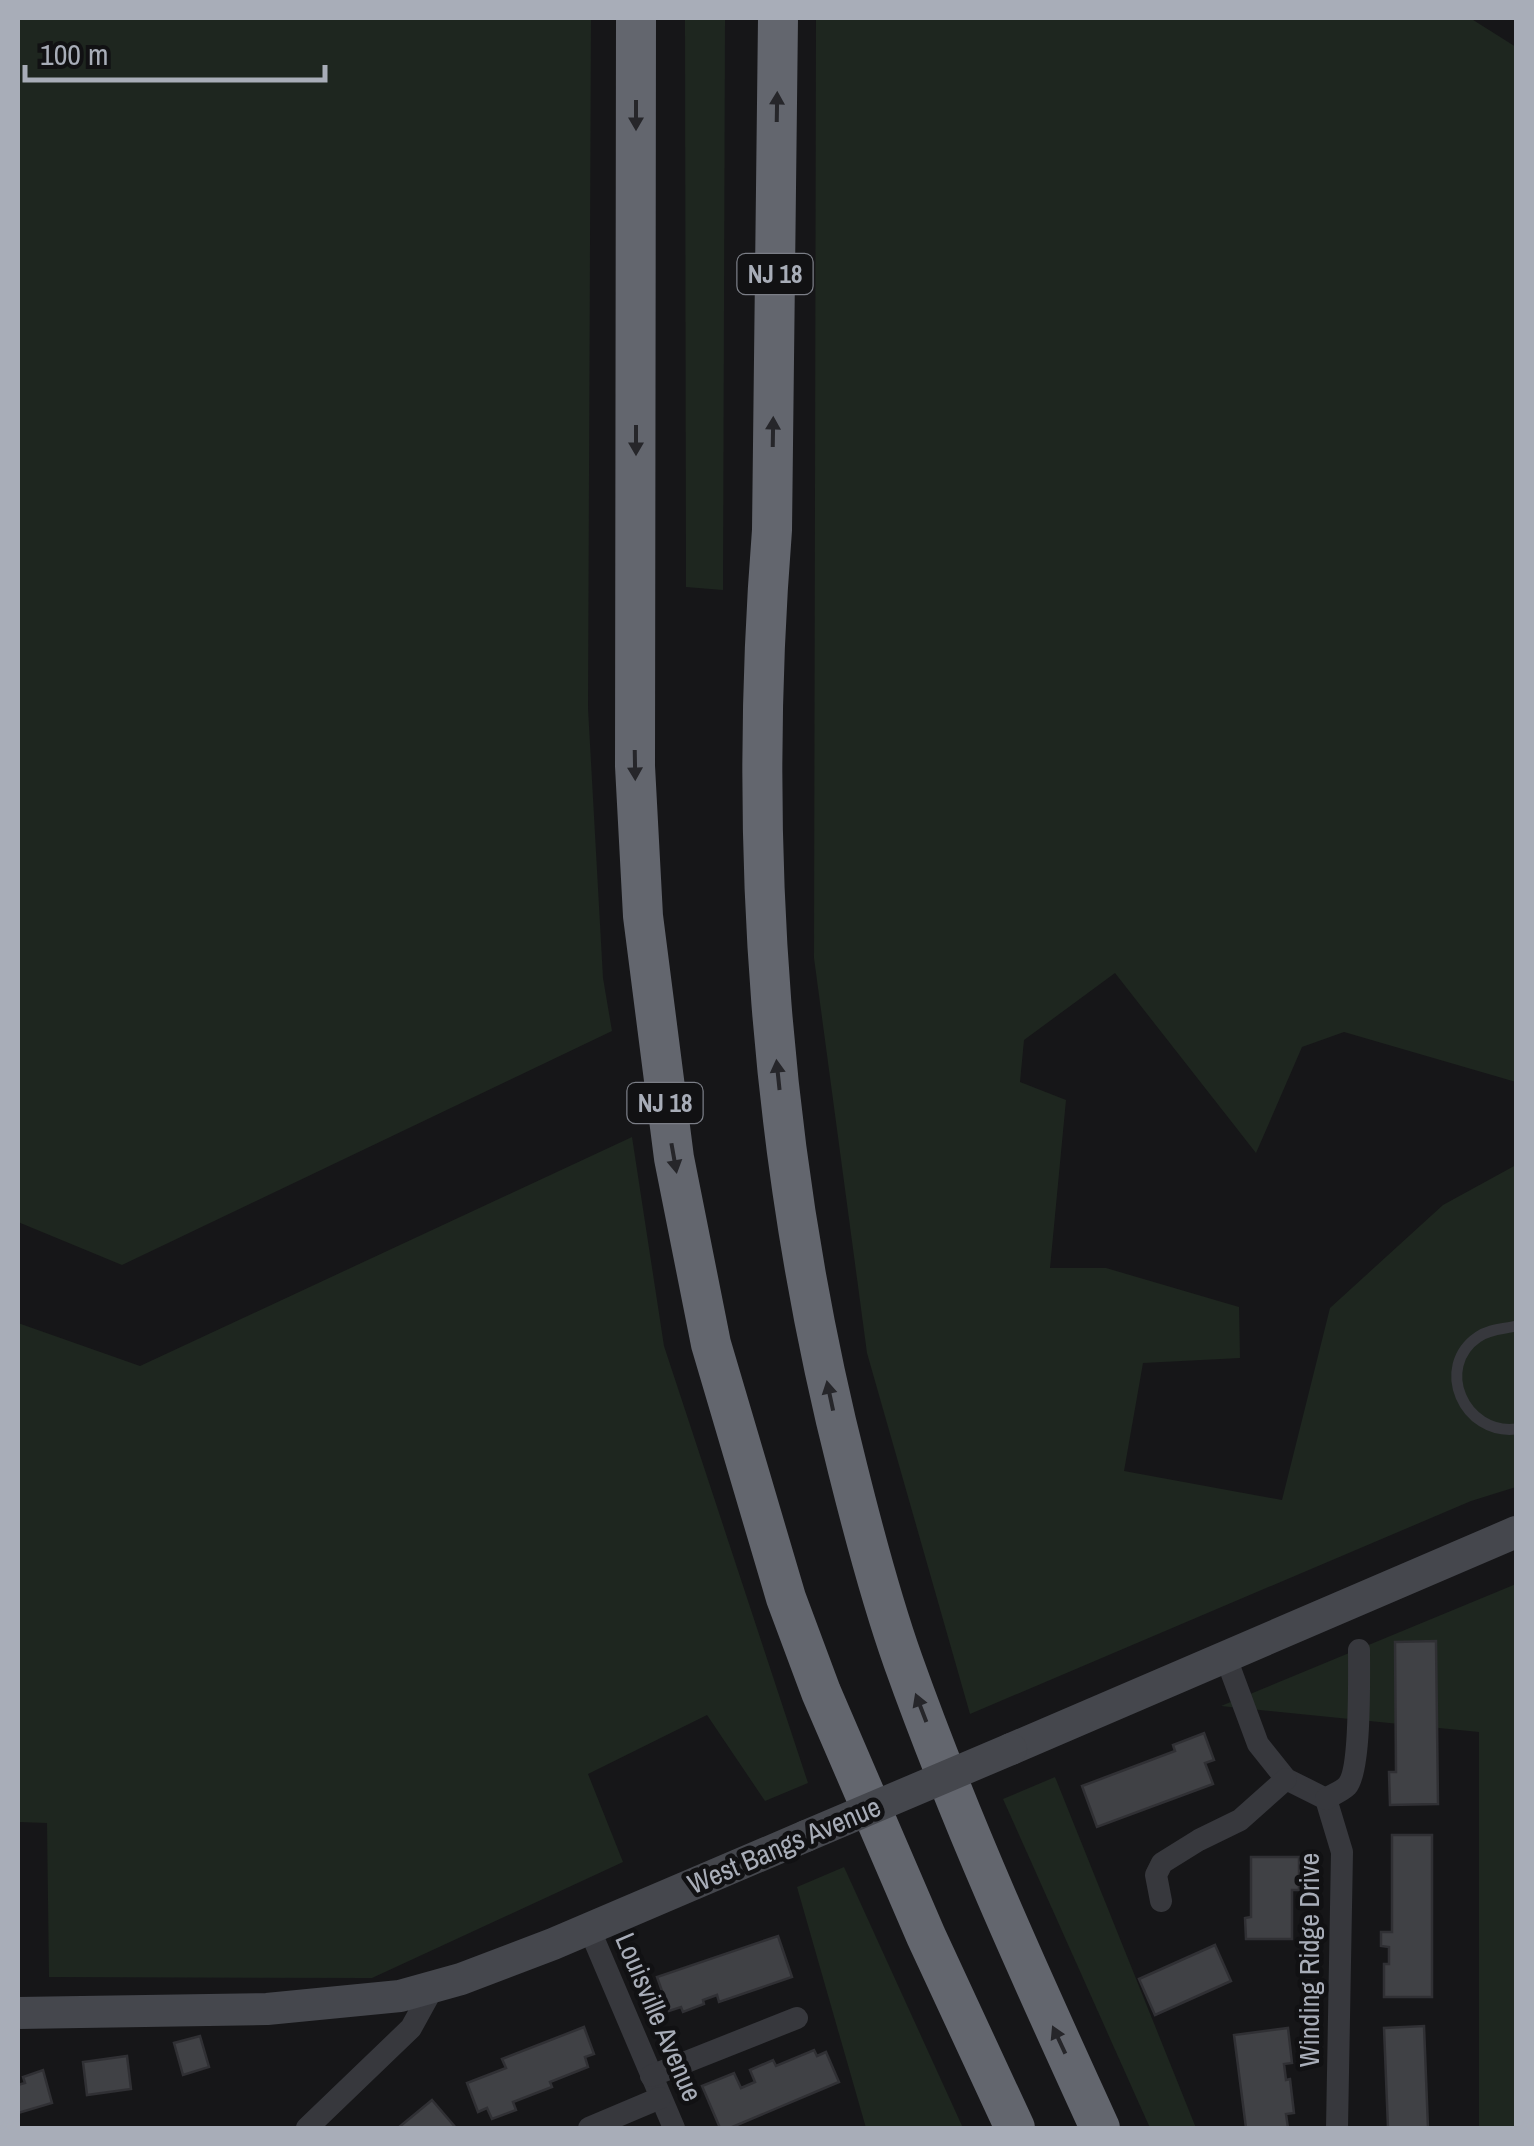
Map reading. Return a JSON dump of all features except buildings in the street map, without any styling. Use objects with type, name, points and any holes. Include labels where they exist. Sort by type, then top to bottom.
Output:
[{"type":"highway","name":"NJ 18","points":[[636,18],[635,766],[643,916],[674,1158],[712,1344],[786,1598],[850,1762],[1014,2128]]},
{"type":"highway","name":"NJ 18","points":[[778,18],[764,822],[776,1056],[796,1221],[835,1420],[903,1661],[1003,1916],[1100,2128]]},
{"type":"street","name":"West Bangs Avenue","points":[[18,2013],[268,2009],[354,2002],[433,1988],[589,1928],[1516,1532]]},
{"type":"street","points":[[1225,1655],[1258,1744],[1286,1779],[1326,1799],[1346,1787],[1352,1777],[1360,1650]]},
{"type":"street","points":[[1161,1901],[1156,1876],[1162,1864],[1240,1820],[1286,1779]]},
{"type":"street","name":"Winding Ridge Drive","points":[[1326,1799],[1342,1852],[1337,2128]]},
{"type":"street","name":"Louisville Avenue","points":[[589,1928],[674,2128]]},
{"type":"street","points":[[308,2128],[411,2028],[433,1988]]},
{"type":"street","points":[[589,2128],[655,2087],[797,2018]]},
{"type":"lane","points":[[1516,1326],[1488,1331],[1476,1338],[1460,1358],[1458,1375],[1460,1392],[1472,1417],[1484,1426],[1516,1429]]},
{"type":"shaded area","points":[[18,18],[591,18],[588,708],[603,978],[612,1031],[122,1265],[18,1222]]},
{"type":"shaded area","points":[[685,18],[725,18],[723,590],[686,587]]},
{"type":"shaded area","points":[[816,18],[1470,18],[1516,47],[1516,1082],[1344,1032],[1302,1047],[1256,1153],[1115,973],[1024,1040],[1020,1082],[1066,1100],[1050,1268],[1106,1268],[1239,1307],[1240,1358],[1143,1363],[1124,1471],[1282,1500],[1330,1308],[1443,1205],[1516,1165],[1516,1487],[1471,1501],[970,1714],[867,1353],[814,958]]},
{"type":"shaded area","points":[[632,1137],[664,1346],[808,1783],[765,1801],[707,1715],[588,1774],[623,1862],[372,1978],[49,1977],[47,1823],[18,1822],[18,1323],[140,1366]]},
{"type":"shaded area","points":[[1516,1584],[1516,2128],[1479,2128],[1479,1732],[1221,1706]]},
{"type":"shaded area","points":[[1055,1777],[1196,2128],[1150,2128],[1003,1799]]},
{"type":"shaded area","points":[[844,1867],[963,2128],[866,2128],[797,1887]]}]
